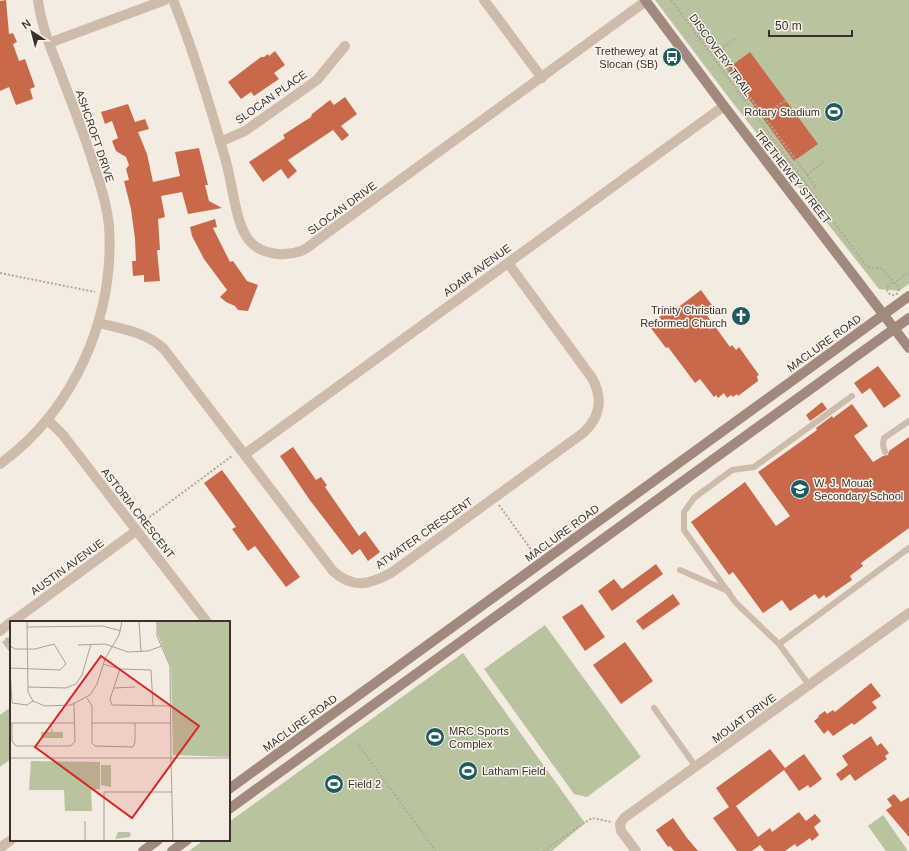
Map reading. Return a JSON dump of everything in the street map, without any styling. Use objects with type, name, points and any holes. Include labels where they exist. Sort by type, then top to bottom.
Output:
[{"type":"main road","name":"TRETHEWEY STREET","points":[[646,1],[724,106],[909,348]]},
{"type":"main road","name":"MACLURE ROAD","points":[[230,788],[909,296]]},
{"type":"main road","points":[[230,809],[909,318]]},
{"type":"main road","points":[[143,851],[157,841]]},
{"type":"main road","points":[[172,851],[186,841]]},
{"type":"street","name":"ASHCROFT DRIVE","points":[[0,464],[21,448],[48,420],[74,379],[87,354],[99,323],[106,294],[109,265],[109,223],[96,169],[49,43],[42,22],[38,0]]},
{"type":"street","points":[[49,43],[165,0]]},
{"type":"street","name":"SLOCAN DRIVE","points":[[173,0],[196,64],[220,142],[242,226],[249,240],[269,253],[288,254],[302,251],[646,1]]},
{"type":"street","points":[[484,0],[542,78]]},
{"type":"street","name":"SLOCAN PLACE","points":[[220,142],[245,131],[317,80],[345,46]]},
{"type":"street","name":"ADAIR AVENUE","points":[[243,452],[508,263],[724,106]]},
{"type":"street","name":"ATWATER CRESCENT","points":[[99,323],[145,336],[155,341],[164,349],[332,571],[354,584],[372,582],[391,573],[494,498],[590,427],[596,418],[600,400],[597,387],[592,378],[508,263]]},
{"type":"street","name":"ASTORIA CRESCENT","points":[[48,420],[63,435],[206,621]]},
{"type":"street","name":"AUSTIN AVENUE","points":[[12,621],[135,530]]},
{"type":"street","name":"MOUAT DRIVE","points":[[620,824],[624,818],[909,613]]},
{"type":"street","name":"AUSTIN AVENUE","points":[[0,631],[10,623]]},
{"type":"street","points":[[620,824],[621,831],[636,851]]},
{"type":"street","points":[[0,848],[10,841]]},
{"type":"lane","points":[[809,686],[779,644],[736,602],[728,592],[684,530],[684,512],[694,498],[732,470],[754,467],[852,396]]},
{"type":"lane","points":[[886,452],[883,445],[884,438],[909,420]]},
{"type":"lane","points":[[779,644],[909,548]]},
{"type":"lane","points":[[680,570],[728,592]]},
{"type":"lane","points":[[654,708],[696,767]]},
{"type":"path","name":"DISCOVERY TRAIL","points":[[671,0],[868,267],[883,269],[894,283]]},
{"type":"path","points":[[699,38],[704,35],[807,174],[816,187],[811,191]]},
{"type":"path","points":[[717,52],[736,38]]},
{"type":"path","points":[[764,116],[786,100]]},
{"type":"path","points":[[807,174],[826,160]]},
{"type":"path","points":[[0,273],[106,294]]},
{"type":"path","points":[[894,283],[898,286],[899,290],[897,294],[892,295],[887,291],[887,287],[909,273]]},
{"type":"path","points":[[135,530],[243,452]]},
{"type":"path","points":[[494,498],[541,563]]},
{"type":"path","points":[[357,743],[436,851]]},
{"type":"path","points":[[543,851],[592,818],[620,824]]},
{"type":"green space","name":"Rotary Stadium","points":[[655,0],[909,0],[909,284],[899,291],[879,289],[729,98]]},
{"type":"green space","points":[[545,625],[641,757],[587,797],[574,794],[484,669]]},
{"type":"green space","points":[[10,636],[10,653],[2,642]]},
{"type":"green space","name":"MRC Sports Complex","points":[[463,653],[585,823],[552,851],[189,851],[203,841],[230,841],[230,821]]},
{"type":"green space","points":[[10,708],[10,760],[0,767],[0,715]]},
{"type":"green space","points":[[883,815],[908,851],[886,851],[868,826]]},
{"type":"building","points":[[6,0],[9,34],[13,33],[17,42],[13,44],[19,61],[25,59],[35,87],[30,89],[33,99],[16,105],[9,87],[0,91],[0,1]]},
{"type":"building","points":[[275,51],[285,65],[274,73],[279,79],[254,96],[251,92],[241,99],[228,82],[261,57],[268,54],[269,56]]},
{"type":"building","points":[[750,52],[818,144],[794,161],[727,69]]},
{"type":"building","points":[[345,97],[357,114],[341,126],[349,135],[342,141],[333,130],[288,160],[297,171],[288,179],[281,169],[263,182],[249,162],[285,138],[283,135],[311,117],[312,114],[330,100],[334,105]]},
{"type":"building","points":[[128,104],[135,122],[145,119],[149,129],[138,132],[147,154],[153,182],[180,176],[175,152],[199,148],[208,185],[205,185],[209,201],[222,208],[188,214],[182,192],[161,196],[165,217],[158,219],[160,250],[157,250],[160,281],[144,282],[144,275],[133,276],[132,261],[136,261],[135,239],[131,209],[124,181],[129,180],[126,169],[129,165],[126,157],[116,151],[112,141],[118,138],[112,121],[105,124],[101,112]]},
{"type":"building","points":[[215,219],[217,227],[213,228],[230,262],[233,261],[247,281],[258,285],[248,311],[238,310],[235,306],[226,302],[220,297],[227,290],[204,259],[192,236],[190,227]]},
{"type":"building","points":[[701,290],[714,308],[706,314],[730,347],[732,345],[736,350],[739,347],[759,375],[757,376],[758,381],[738,396],[737,394],[733,397],[731,395],[727,398],[724,393],[718,398],[716,395],[714,397],[700,379],[695,383],[668,347],[666,348],[650,327],[661,319],[659,317],[666,312],[668,315]]},
{"type":"building","points":[[878,366],[901,396],[884,408],[870,388],[862,394],[854,383]]},
{"type":"building","points":[[822,402],[827,409],[810,421],[806,415]]},
{"type":"building","points":[[852,404],[868,426],[854,436],[873,462],[883,456],[888,455],[889,451],[909,437],[909,528],[861,563],[863,566],[850,576],[852,580],[826,598],[824,595],[819,599],[815,594],[790,611],[782,600],[763,613],[733,572],[729,575],[691,522],[745,482],[776,526],[790,516],[758,472],[817,430],[816,428],[832,416],[833,418]]},
{"type":"building","points":[[293,447],[316,480],[321,477],[327,485],[325,487],[359,536],[365,531],[380,552],[368,561],[360,549],[352,555],[309,499],[280,456]]},
{"type":"building","points":[[222,470],[300,577],[286,587],[255,546],[248,551],[232,529],[236,527],[204,483]]},
{"type":"building","points":[[656,564],[663,574],[612,611],[598,591],[614,579],[622,589]]},
{"type":"building","points":[[673,594],[680,604],[643,630],[636,621]]},
{"type":"building","points":[[582,604],[605,637],[585,651],[562,617]]},
{"type":"building","points":[[625,642],[653,681],[621,704],[593,665]]},
{"type":"building","points":[[871,683],[881,696],[872,702],[877,708],[854,725],[852,723],[833,736],[828,730],[824,734],[814,721],[819,717],[818,716],[825,711],[827,714],[833,710],[835,712]]},
{"type":"building","points":[[871,736],[877,746],[881,743],[889,753],[885,756],[887,759],[855,781],[850,774],[841,781],[836,774],[848,765],[842,756]]},
{"type":"building","points":[[770,749],[785,768],[804,754],[822,779],[810,788],[808,785],[799,791],[784,770],[736,806],[758,837],[770,828],[772,832],[799,812],[806,821],[815,814],[821,821],[814,827],[819,835],[812,841],[810,838],[797,847],[795,844],[785,851],[765,851],[760,845],[752,851],[737,851],[713,818],[729,807],[716,788]]},
{"type":"building","points":[[894,794],[901,802],[909,797],[909,837],[886,810],[892,806],[887,799]]},
{"type":"building","points":[[673,818],[698,851],[674,851],[670,846],[668,847],[656,830]]},
{"type":"place","name":"Trethewey at Slocan (SB)","points":[[672,57]]},
{"type":"place","name":"Rotary Stadium","points":[[834,112]]},
{"type":"place","name":"Trinity Christian Reformed Church","points":[[741,316]]},
{"type":"place","name":"W. J. Mouat Secondary School","points":[[800,489]]},
{"type":"place","name":"MRC Sports Complex","points":[[435,737]]},
{"type":"place","name":"Latham Field","points":[[468,771]]},
{"type":"place","name":"Field 2","points":[[334,784]]}]
